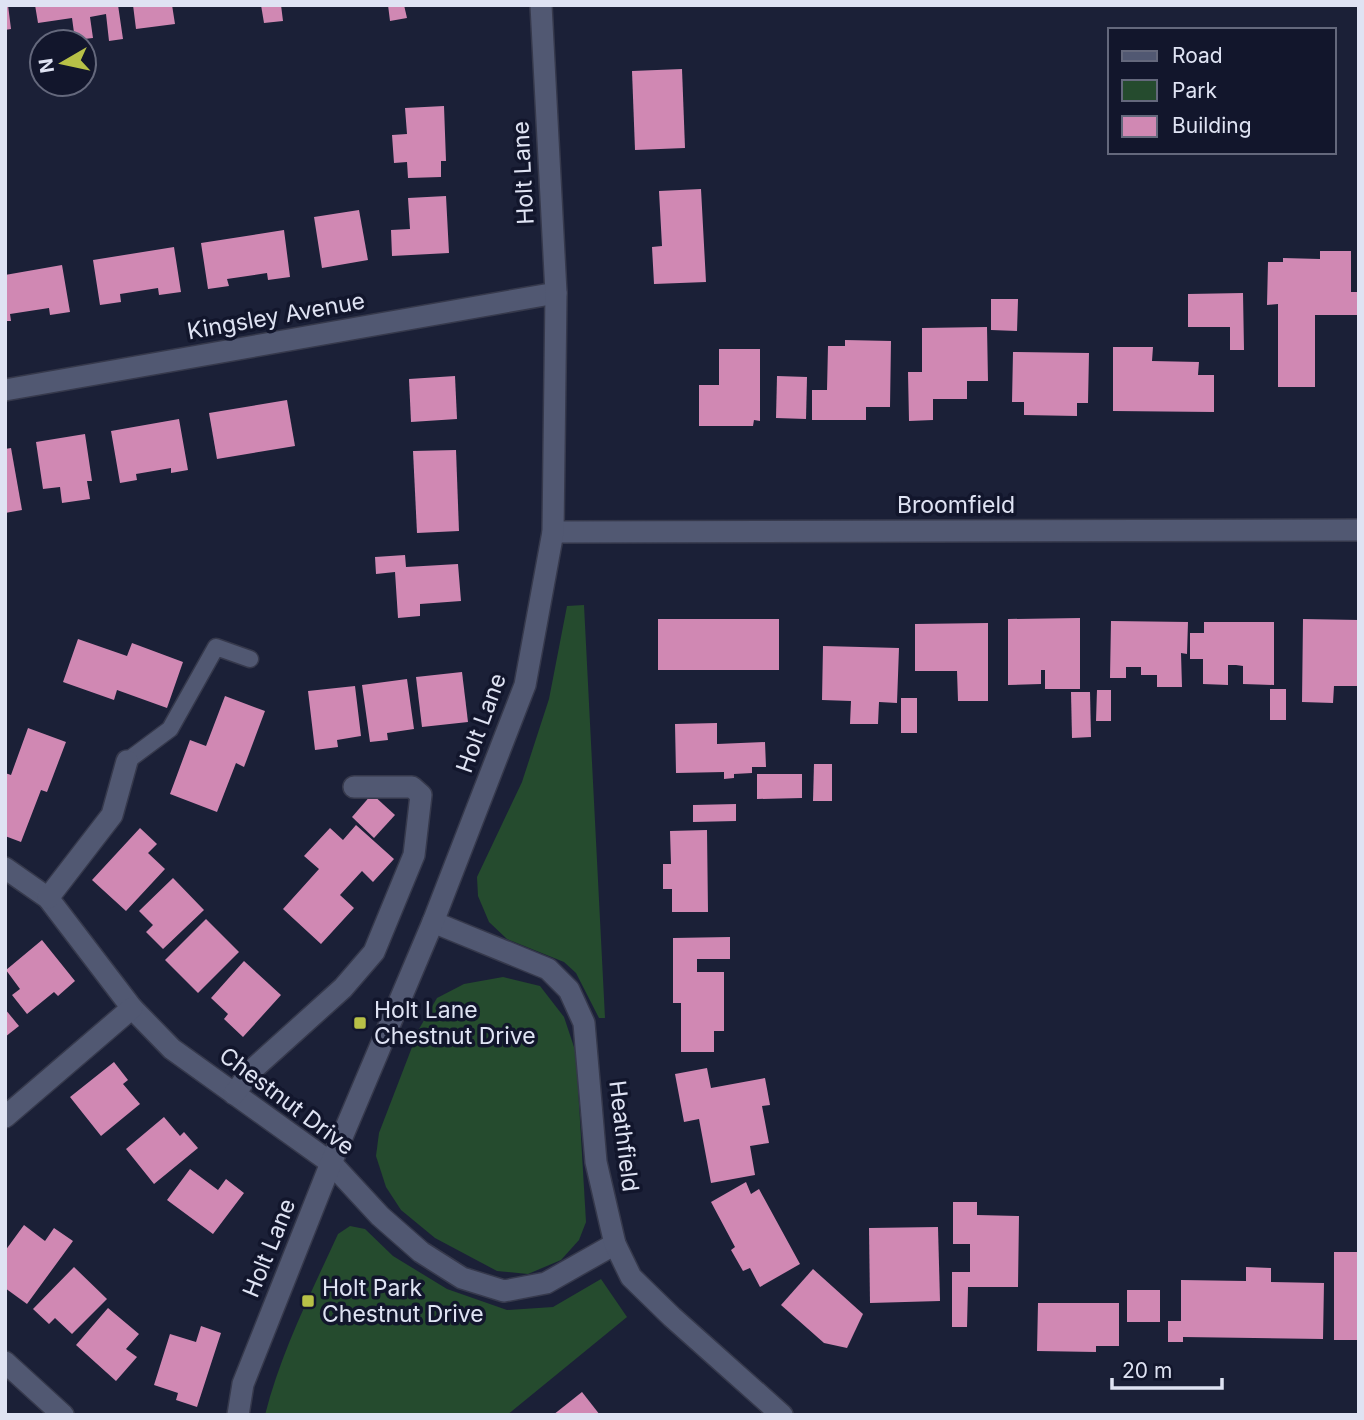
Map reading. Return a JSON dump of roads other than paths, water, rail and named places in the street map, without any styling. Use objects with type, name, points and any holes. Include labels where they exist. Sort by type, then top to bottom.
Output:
[{"type":"street","name":"Holt Lane","points":[[238,1415],[243,1384],[331,1163],[433,922],[525,685],[552,532],[556,293],[541,5]]},
{"type":"street","name":"Kingsley Avenue","points":[[5,390],[556,293]]},
{"type":"street","name":"Broomfield","points":[[552,532],[1359,530]]},
{"type":"street","points":[[48,898],[112,815],[127,761]]},
{"type":"street","points":[[234,1094],[252,1070],[343,988],[374,952],[414,855],[421,795],[412,787],[354,787]]},
{"type":"street","name":"Chestnut Drive","points":[[5,868],[48,898],[132,1008],[172,1049],[331,1163],[380,1216],[421,1252],[462,1278],[504,1291],[546,1283],[615,1244]]},
{"type":"street","name":"Heathfield","points":[[433,922],[548,969],[569,990],[584,1023],[596,1162],[615,1244],[631,1277],[782,1415]]},
{"type":"street","points":[[5,1118],[132,1008]]},
{"type":"street","points":[[5,1362],[63,1415]]},
{"type":"lane","points":[[127,761],[170,729],[216,647],[250,659]]},
{"type":"place","name":"Holt Lane Chestnut Drive","points":[[360,1023]]},
{"type":"place","name":"Holt Park Chestnut Drive","points":[[308,1301]]}]
